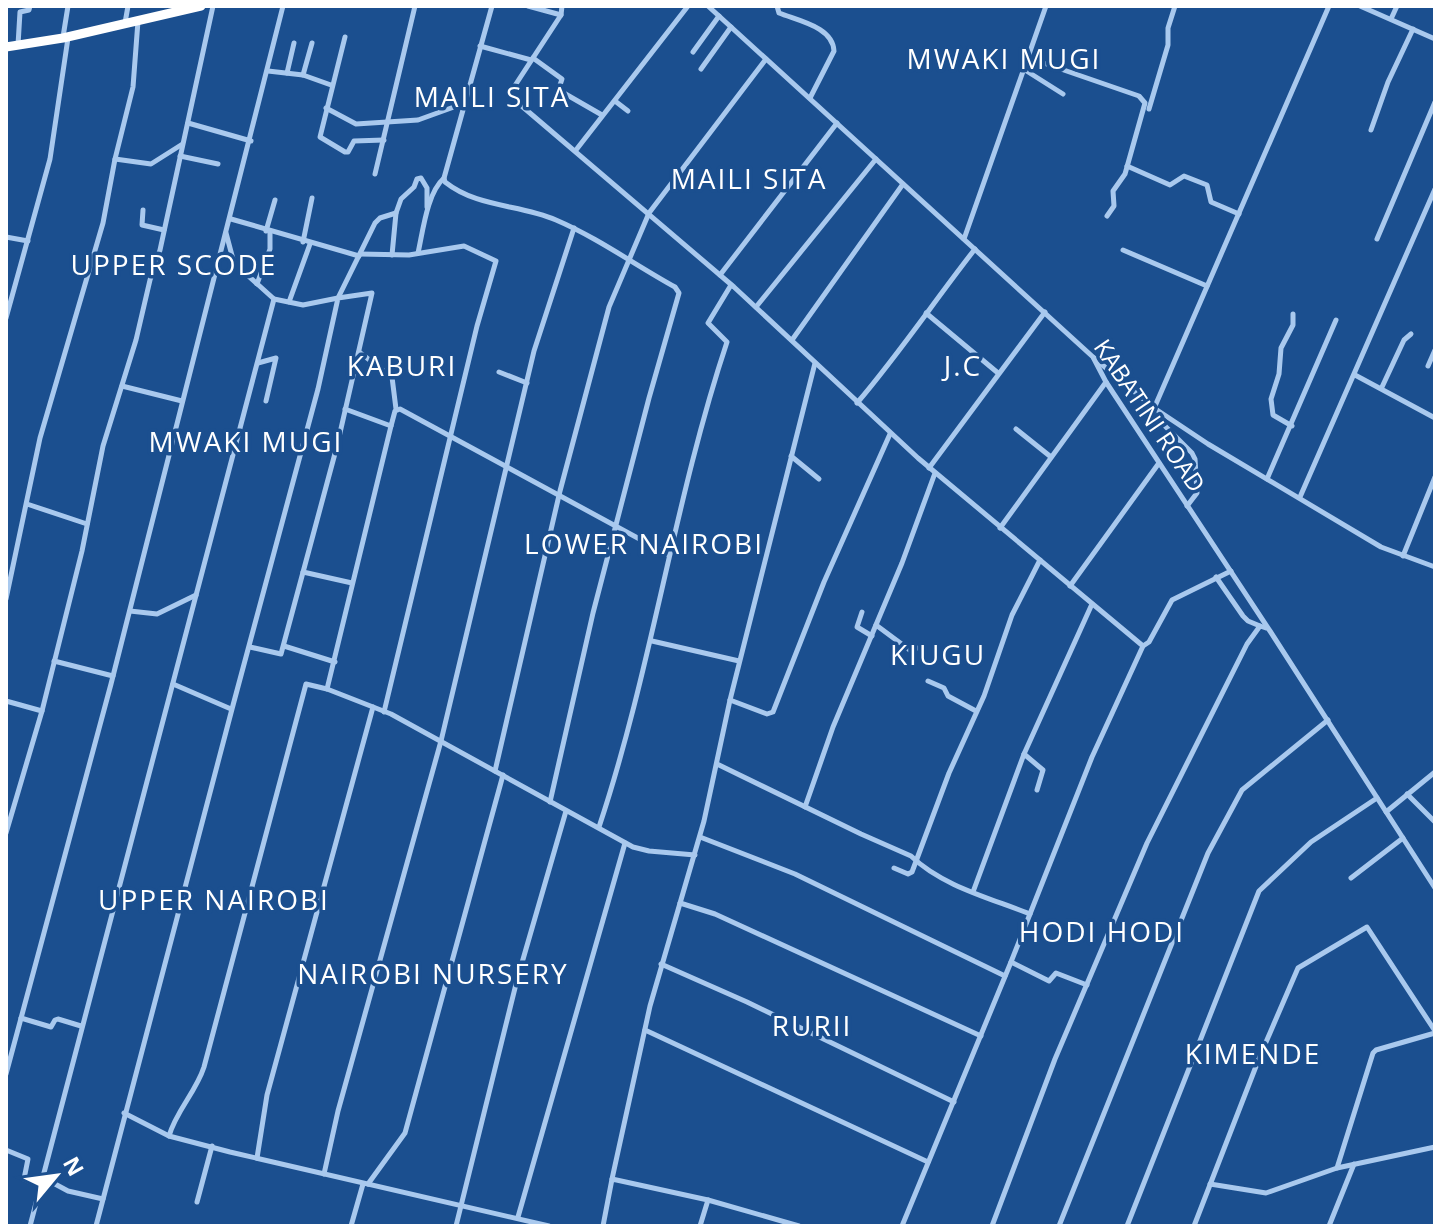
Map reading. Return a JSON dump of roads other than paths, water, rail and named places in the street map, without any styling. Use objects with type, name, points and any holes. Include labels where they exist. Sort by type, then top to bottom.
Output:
[{"type":"highway","points":[[6,47],[66,37],[201,6]]},
{"type":"street","points":[[18,45],[19,13],[29,10],[30,6]]},
{"type":"street","points":[[6,318],[55,137],[68,6]]},
{"type":"street","points":[[125,24],[128,6]]},
{"type":"street","points":[[6,833],[42,711],[103,446],[164,230],[213,6]]},
{"type":"street","points":[[6,1074],[130,611],[283,6]]},
{"type":"street","points":[[375,174],[415,6]]},
{"type":"street","points":[[418,253],[427,207],[444,178],[492,6]]},
{"type":"street","points":[[528,6],[561,15]]},
{"type":"street","points":[[562,6],[561,15],[514,87],[514,97],[756,307],[890,434],[1143,646]]},
{"type":"street","points":[[576,150],[688,6]]},
{"type":"street","name":"KABATINI ROAD","points":[[708,6],[1093,357],[1106,382],[1435,888]]},
{"type":"street","points":[[777,6],[779,13],[823,31],[834,45],[834,51],[810,98]]},
{"type":"street","points":[[964,239],[1046,6]]},
{"type":"street","points":[[1149,109],[1168,45],[1168,28],[1175,6]]},
{"type":"street","points":[[1187,506],[1197,493],[1195,459],[1152,413],[1329,6]]},
{"type":"street","points":[[1360,6],[1435,39]]},
{"type":"street","points":[[1391,19],[1397,6]]},
{"type":"street","points":[[693,52],[719,16]]},
{"type":"street","points":[[6,599],[40,438],[99,237],[133,87],[138,21]]},
{"type":"street","points":[[701,69],[731,27]]},
{"type":"street","points":[[1371,130],[1388,82],[1413,29]]},
{"type":"street","points":[[345,37],[320,137],[347,152],[354,141],[384,140]]},
{"type":"street","points":[[287,73],[294,43]]},
{"type":"street","points":[[303,75],[312,43]]},
{"type":"street","points":[[480,46],[532,59],[561,78],[559,88],[562,92],[602,115]]},
{"type":"street","points":[[1029,58],[1139,96],[1145,103],[1125,174],[1113,191],[1114,206],[1107,216]]},
{"type":"street","points":[[495,771],[602,331],[629,258],[649,213],[766,59]]},
{"type":"street","points":[[1025,70],[1063,94]]},
{"type":"street","points":[[268,71],[303,75],[331,85]]},
{"type":"street","points":[[615,101],[628,111]]},
{"type":"street","points":[[1377,239],[1435,102]]},
{"type":"street","points":[[326,108],[356,124],[422,119],[466,103]]},
{"type":"street","points":[[188,123],[251,141]]},
{"type":"street","points":[[720,275],[837,123]]},
{"type":"street","points":[[115,159],[151,164],[182,144]]},
{"type":"street","points":[[180,156],[218,164]]},
{"type":"street","points":[[756,307],[876,159]]},
{"type":"street","points":[[1126,166],[1170,185],[1184,176],[1207,185],[1211,202],[1239,214]]},
{"type":"street","points":[[392,255],[396,213],[401,199],[421,178],[430,199]]},
{"type":"street","points":[[444,178],[457,191],[480,201],[530,211],[574,228],[629,258],[675,287],[679,293],[593,613],[550,802]]},
{"type":"street","points":[[792,340],[903,184]]},
{"type":"street","points":[[1300,497],[1435,189]]},
{"type":"street","points":[[289,302],[307,243],[312,198]]},
{"type":"street","points":[[257,284],[270,249],[268,232],[275,200]]},
{"type":"street","points":[[143,210],[142,225],[164,230]]},
{"type":"street","points":[[96,1226],[318,389],[338,298],[376,222],[396,213]]},
{"type":"street","points":[[231,219],[307,243],[359,255],[418,253],[464,246],[496,261],[477,326],[384,712]]},
{"type":"street","points":[[324,1174],[338,1111],[441,741],[534,351],[574,228]]},
{"type":"street","points":[[226,232],[234,263],[274,299],[303,305],[362,293],[373,295],[284,646],[280,655],[250,647]]},
{"type":"street","points":[[6,237],[28,241]]},
{"type":"street","points":[[857,403],[881,376],[975,249]]},
{"type":"street","points":[[1123,250],[1207,286]]},
{"type":"street","points":[[599,828],[652,641],[669,555],[712,385],[727,341],[708,323],[731,285]]},
{"type":"street","points":[[30,1226],[274,299]]},
{"type":"street","points":[[805,807],[932,470],[998,373],[1045,312]]},
{"type":"street","points":[[926,313],[998,373]]},
{"type":"street","points":[[1292,426],[1273,415],[1270,406],[1279,374],[1281,348],[1293,325],[1293,314]]},
{"type":"street","points":[[1267,479],[1336,320]]},
{"type":"street","points":[[1382,387],[1404,340],[1411,334]]},
{"type":"street","points":[[1428,366],[1435,350]]},
{"type":"street","points":[[327,689],[396,409],[392,377],[359,352]]},
{"type":"street","points":[[1093,357],[1154,408],[1267,479],[1381,547],[1435,567]]},
{"type":"street","points":[[257,364],[276,358],[266,401]]},
{"type":"street","points":[[603,1226],[661,964],[700,837],[739,661],[815,363]]},
{"type":"street","points":[[499,372],[527,383]]},
{"type":"street","points":[[1355,375],[1435,418]]},
{"type":"street","points":[[1000,528],[1106,382]]},
{"type":"street","points":[[122,386],[182,401]]},
{"type":"street","points":[[345,409],[391,426]]},
{"type":"street","points":[[396,409],[507,465],[669,555]]},
{"type":"street","points":[[1016,429],[1051,457]]},
{"type":"street","points":[[730,700],[767,714],[773,712],[824,582],[890,434]]},
{"type":"street","points":[[791,456],[819,479]]},
{"type":"street","points":[[1070,586],[1159,463]]},
{"type":"street","points":[[1403,556],[1435,477]]},
{"type":"street","points":[[27,504],[87,524]]},
{"type":"street","points":[[894,868],[910,874],[1012,615],[1040,560]]},
{"type":"street","points":[[303,571],[352,583]]},
{"type":"street","points":[[902,1226],[1011,962],[1087,767],[1143,646],[1149,642],[1168,603],[1231,571]]},
{"type":"street","points":[[1216,577],[1243,616],[1270,631]]},
{"type":"street","points":[[130,611],[157,614],[197,594]]},
{"type":"street","points":[[973,892],[1024,754],[1092,604]]},
{"type":"street","points":[[862,612],[857,627],[872,636]]},
{"type":"street","points":[[876,625],[911,651],[917,648]]},
{"type":"street","points":[[992,1226],[1055,1059],[1147,843],[1232,672],[1260,626]]},
{"type":"street","points":[[652,641],[739,661]]},
{"type":"street","points":[[284,646],[335,662]]},
{"type":"street","points":[[54,661],[113,676]]},
{"type":"street","points":[[928,681],[944,688],[950,698],[976,711]]},
{"type":"street","points":[[169,1136],[173,1124],[199,1084],[308,683],[384,712],[625,843],[641,850],[695,855]]},
{"type":"street","points":[[173,684],[232,709]]},
{"type":"street","points":[[6,701],[42,711]]},
{"type":"street","points":[[257,1158],[267,1095],[373,707]]},
{"type":"street","points":[[1059,1226],[1208,853],[1242,790],[1328,720]]},
{"type":"street","points":[[1024,754],[1043,770],[1037,790]]},
{"type":"street","points":[[717,764],[915,860],[949,882],[1030,914]]},
{"type":"street","points":[[1386,812],[1435,772]]},
{"type":"street","points":[[351,1226],[365,1184],[405,1133],[503,775]]},
{"type":"street","points":[[1407,794],[1435,822]]},
{"type":"street","points":[[1127,1226],[1259,891],[1311,842],[1377,798]]},
{"type":"street","points":[[456,1226],[517,980],[566,811]]},
{"type":"street","points":[[700,837],[795,874],[1005,976]]},
{"type":"street","points":[[1351,878],[1403,838]]},
{"type":"street","points":[[518,1217],[625,843]]},
{"type":"street","points":[[680,903],[715,914],[981,1036]]},
{"type":"street","points":[[1194,1226],[1294,974],[1304,963],[1367,927],[1435,1032],[1373,1053],[1337,1168]]},
{"type":"street","points":[[1011,962],[1049,981],[1056,973],[1087,985]]},
{"type":"street","points":[[661,964],[954,1102]]},
{"type":"street","points":[[21,1018],[51,1027],[58,1019],[81,1026]]},
{"type":"street","points":[[645,1030],[928,1162]]},
{"type":"street","points":[[124,1113],[169,1136],[549,1226]]},
{"type":"street","points":[[197,1202],[212,1146]]},
{"type":"street","points":[[1210,1184],[1266,1193],[1337,1168],[1435,1147]]},
{"type":"street","points":[[6,1150],[28,1159],[24,1179],[40,1186]]},
{"type":"street","points":[[1329,1226],[1354,1164]]},
{"type":"street","points":[[42,1177],[68,1191],[103,1199]]},
{"type":"street","points":[[612,1179],[708,1200],[799,1226]]},
{"type":"street","points":[[700,1226],[708,1200]]},
{"type":"district","name":"MWAKI MUGI","points":[[1004,59]]},
{"type":"district","name":"MAILI SITA","points":[[492,97]]},
{"type":"district","name":"MAILI SITA","points":[[749,179]]},
{"type":"district","name":"UPPER SCODE","points":[[174,265]]},
{"type":"district","name":"KABURI","points":[[402,366]]},
{"type":"district","name":"J.C","points":[[963,366]]},
{"type":"district","name":"MWAKI MUGI","points":[[246,442]]},
{"type":"district","name":"LOWER NAIROBI","points":[[644,544]]},
{"type":"district","name":"KIUGU","points":[[938,655]]},
{"type":"district","name":"UPPER NAIROBI","points":[[214,900]]},
{"type":"district","name":"HODI HODI","points":[[1102,932]]},
{"type":"district","name":"NAIROBI NURSERY","points":[[433,974]]},
{"type":"district","name":"RURII","points":[[812,1026]]},
{"type":"district","name":"KIMENDE","points":[[1253,1054]]}]
